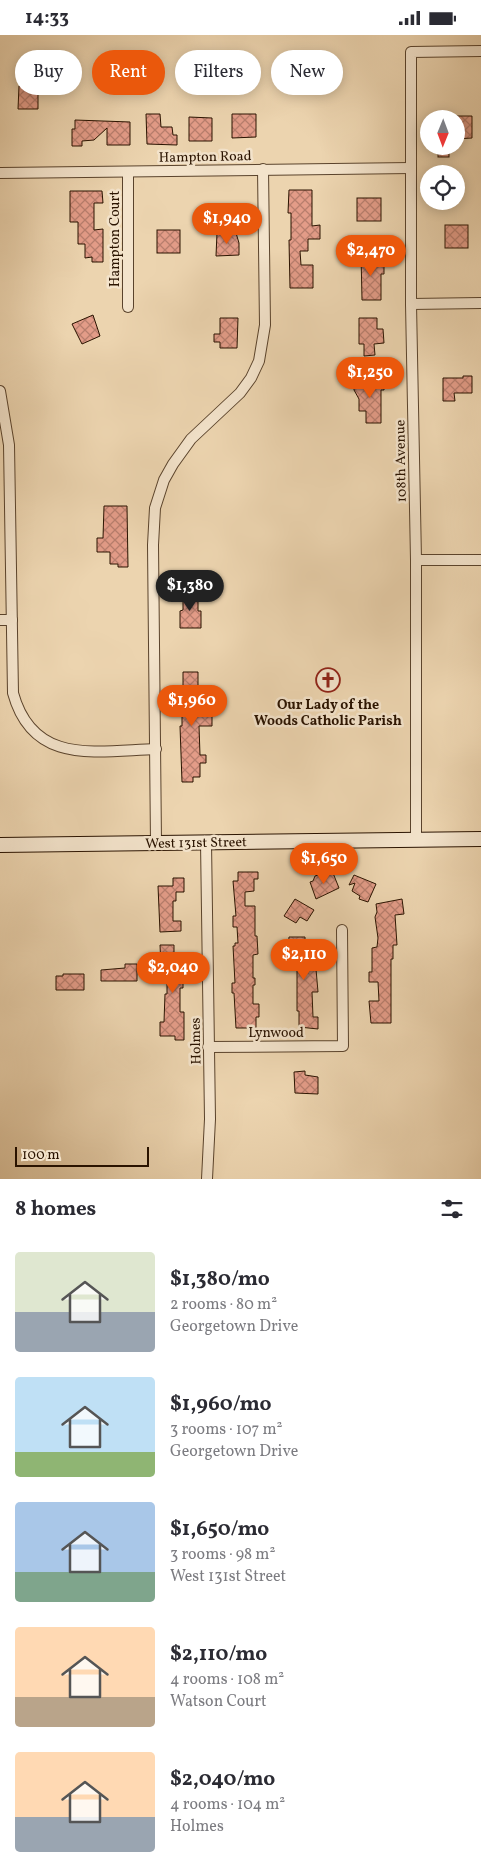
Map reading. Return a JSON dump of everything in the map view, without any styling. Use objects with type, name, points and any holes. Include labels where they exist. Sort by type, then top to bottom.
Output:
[{"type":"street","name":"108th Avenue","points":[[416,839],[416,560],[411,304],[411,52],[481,51]]},
{"type":"street","name":"Hampton Road","points":[[0,173],[411,168]]},
{"type":"street","points":[[156,843],[153,545],[155,508],[164,479],[177,457],[191,439],[240,393],[251,378],[259,361],[265,325],[263,169]]},
{"type":"street","name":"Hampton Court","points":[[128,171],[128,307]]},
{"type":"street","points":[[411,304],[481,303]]},
{"type":"street","points":[[0,391],[12,620],[13,693],[18,711],[38,735],[62,748],[78,751],[156,749]]},
{"type":"street","points":[[416,560],[481,561]]},
{"type":"street","points":[[0,620],[12,620]]},
{"type":"street","name":"West 131st Street","points":[[0,845],[481,839]]},
{"type":"street","name":"Holmes","points":[[206,843],[210,1119],[207,1179]]},
{"type":"street","name":"Lynwood","points":[[208,1047],[343,1046],[342,930]]},
{"type":"building","points":[[19,95],[38,95],[38,109],[18,109]]},
{"type":"building","points":[[146,114],[160,114],[161,127],[172,127],[173,135],[177,135],[177,145],[147,144]]},
{"type":"building","points":[[232,114],[256,114],[256,137],[232,138]]},
{"type":"building","points":[[465,116],[472,116],[472,138],[465,138]]},
{"type":"building","points":[[189,117],[212,118],[212,141],[189,141]]},
{"type":"building","points":[[75,120],[130,122],[130,145],[107,145],[107,128],[94,140],[82,141],[82,146],[72,146],[72,129],[75,129]]},
{"type":"building","points":[[438,155],[449,155],[449,157],[438,157]]},
{"type":"building","points":[[289,190],[312,190],[312,226],[320,225],[320,239],[308,239],[308,251],[300,251],[301,265],[313,265],[313,288],[290,288],[289,240],[291,240],[291,213],[288,213]]},
{"type":"building","points":[[70,191],[102,191],[103,203],[94,203],[94,230],[103,229],[103,262],[92,262],[92,257],[85,258],[85,244],[78,244],[78,222],[70,222]]},
{"type":"building","points":[[357,198],[381,198],[381,221],[357,221]]},
{"type":"building","points":[[445,225],[468,225],[468,248],[445,248]]},
{"type":"building","points":[[157,230],[180,230],[180,253],[157,253]]},
{"type":"building","points":[[217,233],[236,233],[239,243],[239,255],[216,256]]},
{"type":"building","points":[[361,253],[374,253],[374,262],[384,262],[384,274],[381,274],[381,300],[362,300]]},
{"type":"building","points":[[93,315],[100,336],[82,344],[72,324]]},
{"type":"building","points":[[220,318],[238,318],[237,348],[220,348],[220,342],[214,342],[214,334],[220,334]]},
{"type":"building","points":[[359,318],[377,318],[377,329],[383,329],[384,343],[374,344],[375,355],[364,356],[364,344],[359,344]]},
{"type":"building","points":[[463,376],[472,376],[472,393],[454,393],[455,401],[443,401],[443,378],[463,378]]},
{"type":"building","points":[[384,379],[384,390],[381,390],[381,423],[366,423],[366,411],[359,411],[359,399],[354,387],[361,380]]},
{"type":"building","points":[[104,506],[127,506],[128,567],[118,567],[118,564],[110,564],[110,552],[97,552],[97,538],[103,538]]},
{"type":"building","points":[[183,594],[198,594],[201,628],[180,628]]},
{"type":"building","points":[[183,672],[198,672],[198,689],[201,689],[201,712],[212,712],[212,726],[199,726],[200,755],[206,755],[206,763],[200,763],[200,777],[193,777],[193,782],[182,782],[180,726],[182,726],[182,706],[180,706],[180,689],[183,689]]},
{"type":"building","points":[[238,872],[258,872],[258,879],[254,879],[254,891],[245,892],[245,906],[255,906],[255,936],[257,936],[258,954],[253,955],[253,978],[255,978],[255,985],[253,985],[253,1004],[259,1004],[259,1017],[256,1017],[256,1028],[236,1028],[232,983],[235,983],[233,946],[235,946],[235,943],[238,943],[237,927],[233,927],[233,916],[236,916],[233,881],[238,881]]},
{"type":"building","points":[[333,873],[339,888],[316,899],[310,882],[313,881],[315,876],[323,877]]},
{"type":"building","points":[[354,875],[376,884],[368,902],[359,899],[360,896],[352,891],[355,883],[349,885]]},
{"type":"building","points":[[173,878],[184,878],[184,892],[176,892],[176,901],[173,901],[173,921],[181,921],[181,931],[160,932],[158,886],[173,886]]},
{"type":"building","points":[[295,899],[314,910],[307,921],[300,917],[296,923],[284,916]]},
{"type":"building","points":[[402,899],[404,914],[395,915],[397,945],[393,945],[393,959],[391,959],[391,1023],[371,1023],[369,1001],[379,1001],[378,982],[369,982],[369,972],[372,972],[372,948],[377,947],[378,938],[375,917],[377,912],[376,904]]},
{"type":"building","points":[[289,937],[305,937],[305,951],[314,951],[314,969],[316,969],[318,992],[312,992],[313,1017],[318,1017],[318,1029],[299,1027],[297,963],[287,963]]},
{"type":"building","points":[[160,945],[174,945],[174,953],[183,953],[183,988],[180,988],[180,1012],[184,1012],[184,1040],[175,1040],[175,1036],[160,1036],[160,1022],[164,1022],[165,994],[167,994],[167,966],[161,966]]},
{"type":"building","points":[[125,964],[137,964],[137,981],[101,981],[101,970],[125,968]]},
{"type":"building","points":[[63,974],[84,974],[84,990],[56,990],[56,976],[63,976]]},
{"type":"building","points":[[305,1071],[305,1075],[318,1077],[318,1094],[295,1093],[294,1072]]},
{"type":"place","name":"Our Lady of the Woods Catholic Parish","points":[[328,680]]}]
